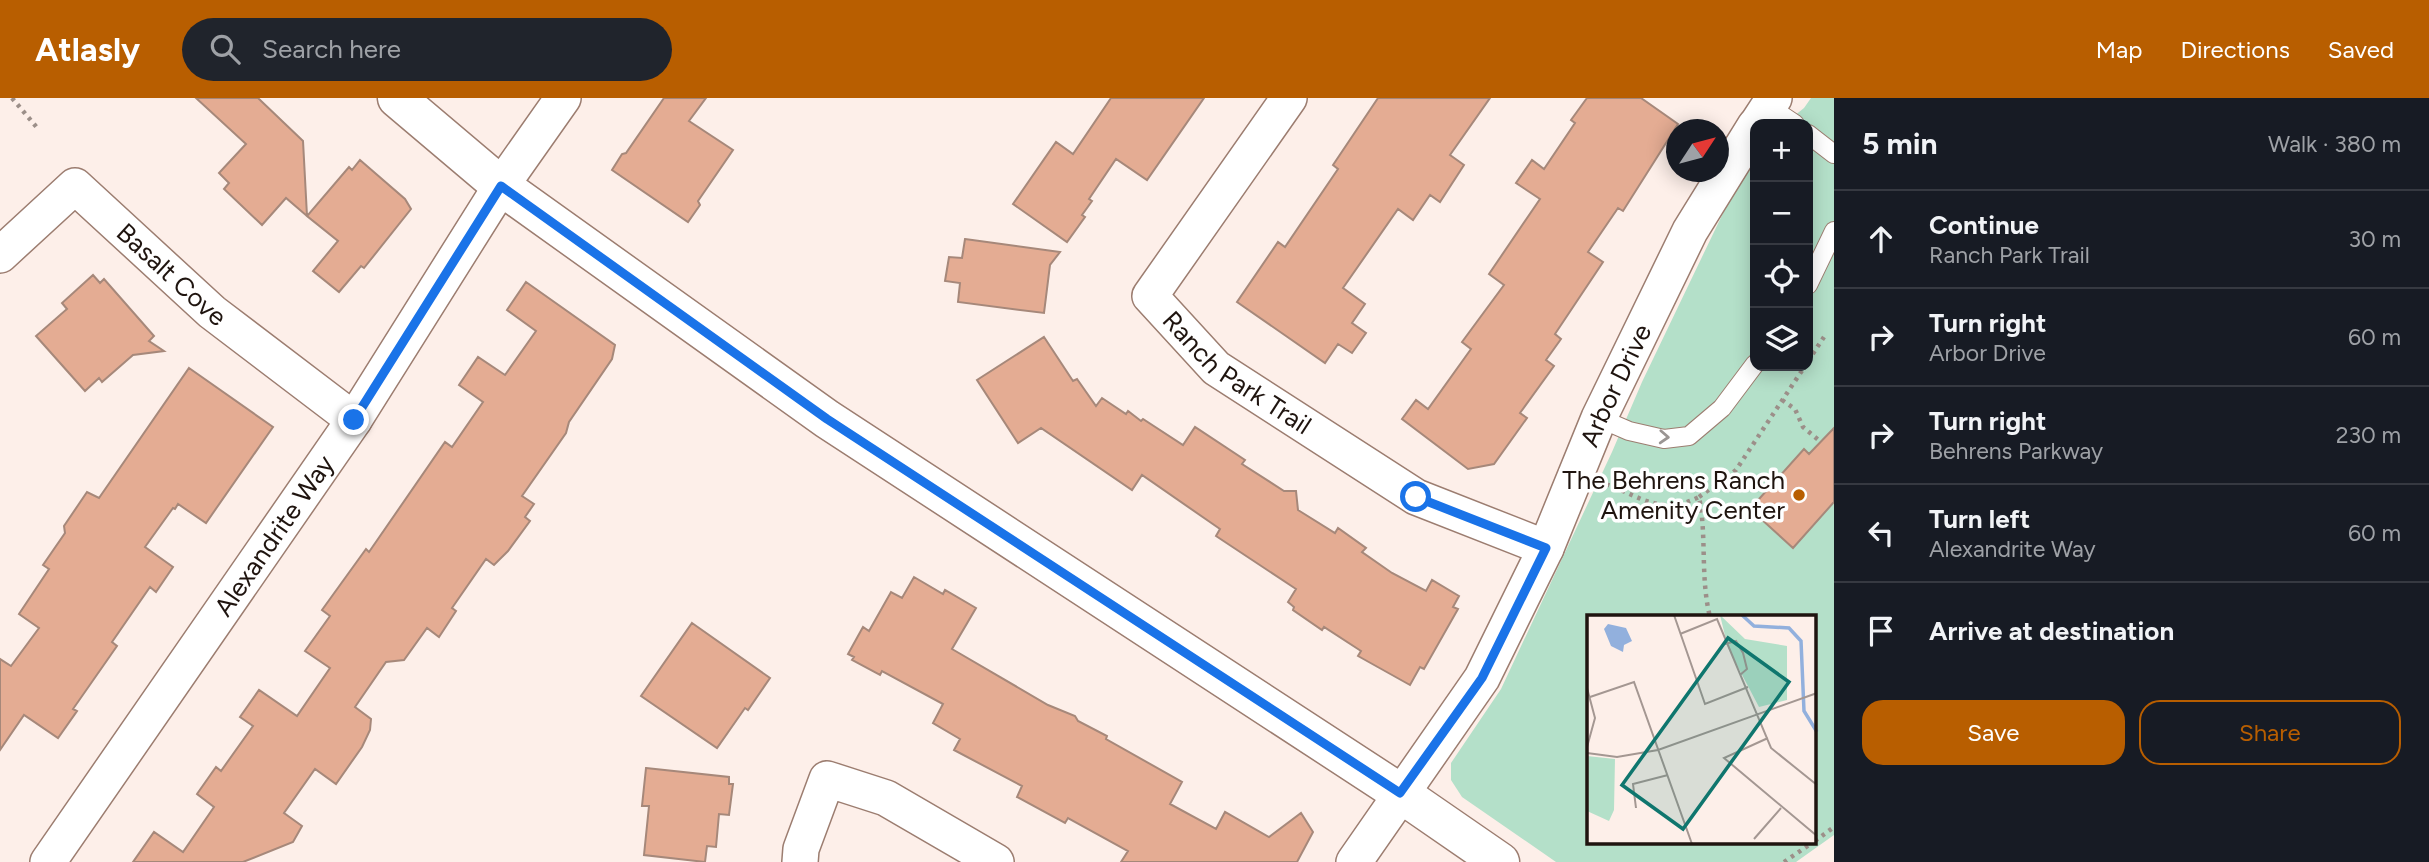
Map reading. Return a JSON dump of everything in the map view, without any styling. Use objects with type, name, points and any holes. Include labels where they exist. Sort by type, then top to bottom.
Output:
[{"type":"street","points":[[397,98],[501,186],[827,419],[1400,793],[1500,862]]},
{"type":"street","name":"Alexandrite Way","points":[[48,862],[354,420],[501,186],[563,98]]},
{"type":"street","name":"Ranch Park Trail","points":[[1289,98],[1150,296],[1216,368],[1416,497],[1546,548]]},
{"type":"street","name":"Arbor Drive","points":[[1354,862],[1482,678],[1546,548],[1599,418],[1690,231],[1770,116]]},
{"type":"street","name":"Basalt Cove","points":[[0,255],[75,186],[212,312],[354,420]]},
{"type":"street","points":[[800,862],[801,849],[827,779],[886,798],[996,862]]},
{"type":"lane","points":[[1813,138],[1834,154]]},
{"type":"lane","points":[[1813,275],[1834,231]]},
{"type":"lane","points":[[1599,418],[1629,431],[1664,439],[1689,436],[1722,408],[1750,371]]},
{"type":"path","points":[[12,98],[40,130]]},
{"type":"path","points":[[1813,354],[1824,337]]},
{"type":"path","points":[[1605,483],[1658,506],[1675,505],[1699,497],[1736,470],[1802,371]]},
{"type":"path","points":[[1782,400],[1795,409],[1802,428],[1821,442]]},
{"type":"path","points":[[1699,497],[1702,509],[1703,584],[1710,615]]},
{"type":"path","points":[[1816,840],[1834,827]]},
{"type":"path","points":[[1784,862],[1810,844]]},
{"type":"green space","points":[[1811,98],[1834,98],[1834,835],[1796,862],[1556,862],[1462,797],[1451,780],[1451,763],[1501,689],[1642,382],[1749,159],[1750,371],[1813,371],[1813,119],[1790,119]]},
{"type":"building","points":[[196,98],[258,98],[303,141],[307,216],[286,198],[262,225],[224,189],[229,183],[219,173],[246,144]]},
{"type":"building","points":[[664,98],[706,98],[689,121],[733,150],[698,201],[700,205],[688,222],[612,170]]},
{"type":"building","points":[[1111,98],[1204,98],[1147,180],[1116,159],[1089,199],[1092,201],[1082,215],[1085,217],[1067,242],[1013,204],[1056,142],[1073,154]]},
{"type":"building","points":[[1378,98],[1490,98],[1450,155],[1464,165],[1440,202],[1430,195],[1413,220],[1398,209],[1343,288],[1365,304],[1352,323],[1366,333],[1352,353],[1338,344],[1325,363],[1237,302],[1278,242],[1285,247],[1338,169],[1333,165]]},
{"type":"building","points":[[1587,98],[1641,98],[1671,119],[1666,119],[1666,143],[1623,211],[1618,208],[1588,252],[1603,262],[1555,334],[1561,339],[1546,360],[1554,366],[1520,413],[1527,418],[1494,464],[1468,469],[1402,419],[1416,400],[1428,409],[1471,349],[1462,342],[1504,285],[1489,274],[1540,199],[1516,183],[1532,160],[1544,169],[1575,123],[1571,120]]},
{"type":"building","points":[[360,160],[405,199],[411,209],[364,268],[361,266],[339,292],[313,271],[338,241],[307,216],[349,167],[352,170]]},
{"type":"building","points":[[965,239],[1060,252],[1050,265],[1044,313],[958,302],[960,283],[945,281],[949,257],[962,258]]},
{"type":"building","points":[[93,275],[100,283],[104,279],[154,336],[149,341],[164,351],[133,355],[102,382],[99,378],[85,391],[36,336],[67,309],[62,303]]},
{"type":"building","points":[[526,282],[615,345],[612,359],[569,422],[566,433],[522,496],[534,504],[525,517],[530,521],[494,565],[486,559],[452,608],[456,611],[439,637],[427,628],[404,660],[386,662],[355,707],[371,719],[370,730],[362,747],[336,784],[315,769],[284,813],[302,826],[293,842],[243,862],[133,862],[154,832],[183,852],[214,807],[197,794],[216,767],[221,771],[253,726],[240,717],[259,690],[297,716],[330,668],[305,651],[330,616],[322,610],[366,549],[369,552],[445,442],[452,447],[483,402],[459,385],[478,357],[505,375],[536,331],[507,310]]},
{"type":"building","points":[[1044,337],[1073,381],[1077,379],[1096,406],[1102,398],[1126,414],[1128,411],[1141,421],[1143,419],[1183,445],[1195,427],[1245,460],[1242,464],[1284,491],[1296,491],[1298,510],[1335,533],[1338,528],[1366,548],[1362,552],[1392,573],[1426,591],[1432,580],[1459,596],[1453,607],[1458,609],[1424,669],[1420,667],[1410,685],[1358,656],[1361,651],[1324,627],[1322,630],[1293,610],[1294,607],[1288,602],[1296,589],[1216,536],[1220,529],[1142,475],[1132,490],[1041,428],[1018,443],[977,380]]},
{"type":"building","points":[[189,368],[273,427],[206,523],[178,504],[145,547],[173,567],[156,592],[150,587],[112,642],[117,646],[73,709],[77,711],[58,738],[24,715],[0,750],[0,659],[11,666],[39,628],[19,614],[49,569],[43,565],[65,533],[64,526],[87,492],[99,498]]},
{"type":"building","name":"The Behrens Ranch Amenity Center","points":[[1834,428],[1834,502],[1793,548],[1750,509],[1804,449],[1809,454]]},
{"type":"building","points":[[914,577],[943,594],[945,590],[976,608],[952,649],[1048,705],[1075,716],[1078,721],[1107,736],[1106,739],[1182,782],[1170,804],[1216,829],[1225,812],[1269,837],[1301,813],[1313,832],[1297,862],[1121,862],[1128,851],[1068,818],[1065,823],[1017,797],[1022,786],[954,750],[960,739],[933,723],[943,704],[882,671],[880,675],[852,660],[854,657],[848,654],[863,627],[869,631],[891,592],[902,598]]},
{"type":"building","points":[[692,623],[770,678],[717,748],[641,696]]},
{"type":"building","points":[[646,768],[729,777],[729,784],[733,784],[729,815],[719,814],[716,847],[707,846],[705,862],[644,855],[649,806],[642,806]]},
{"type":"place","name":"The Behrens Ranch Amenity Center","points":[[1799,495]]},
{"type":"route","points":[[354,420],[501,186],[827,419],[1400,793],[1482,678],[1546,548],[1416,497]]}]
